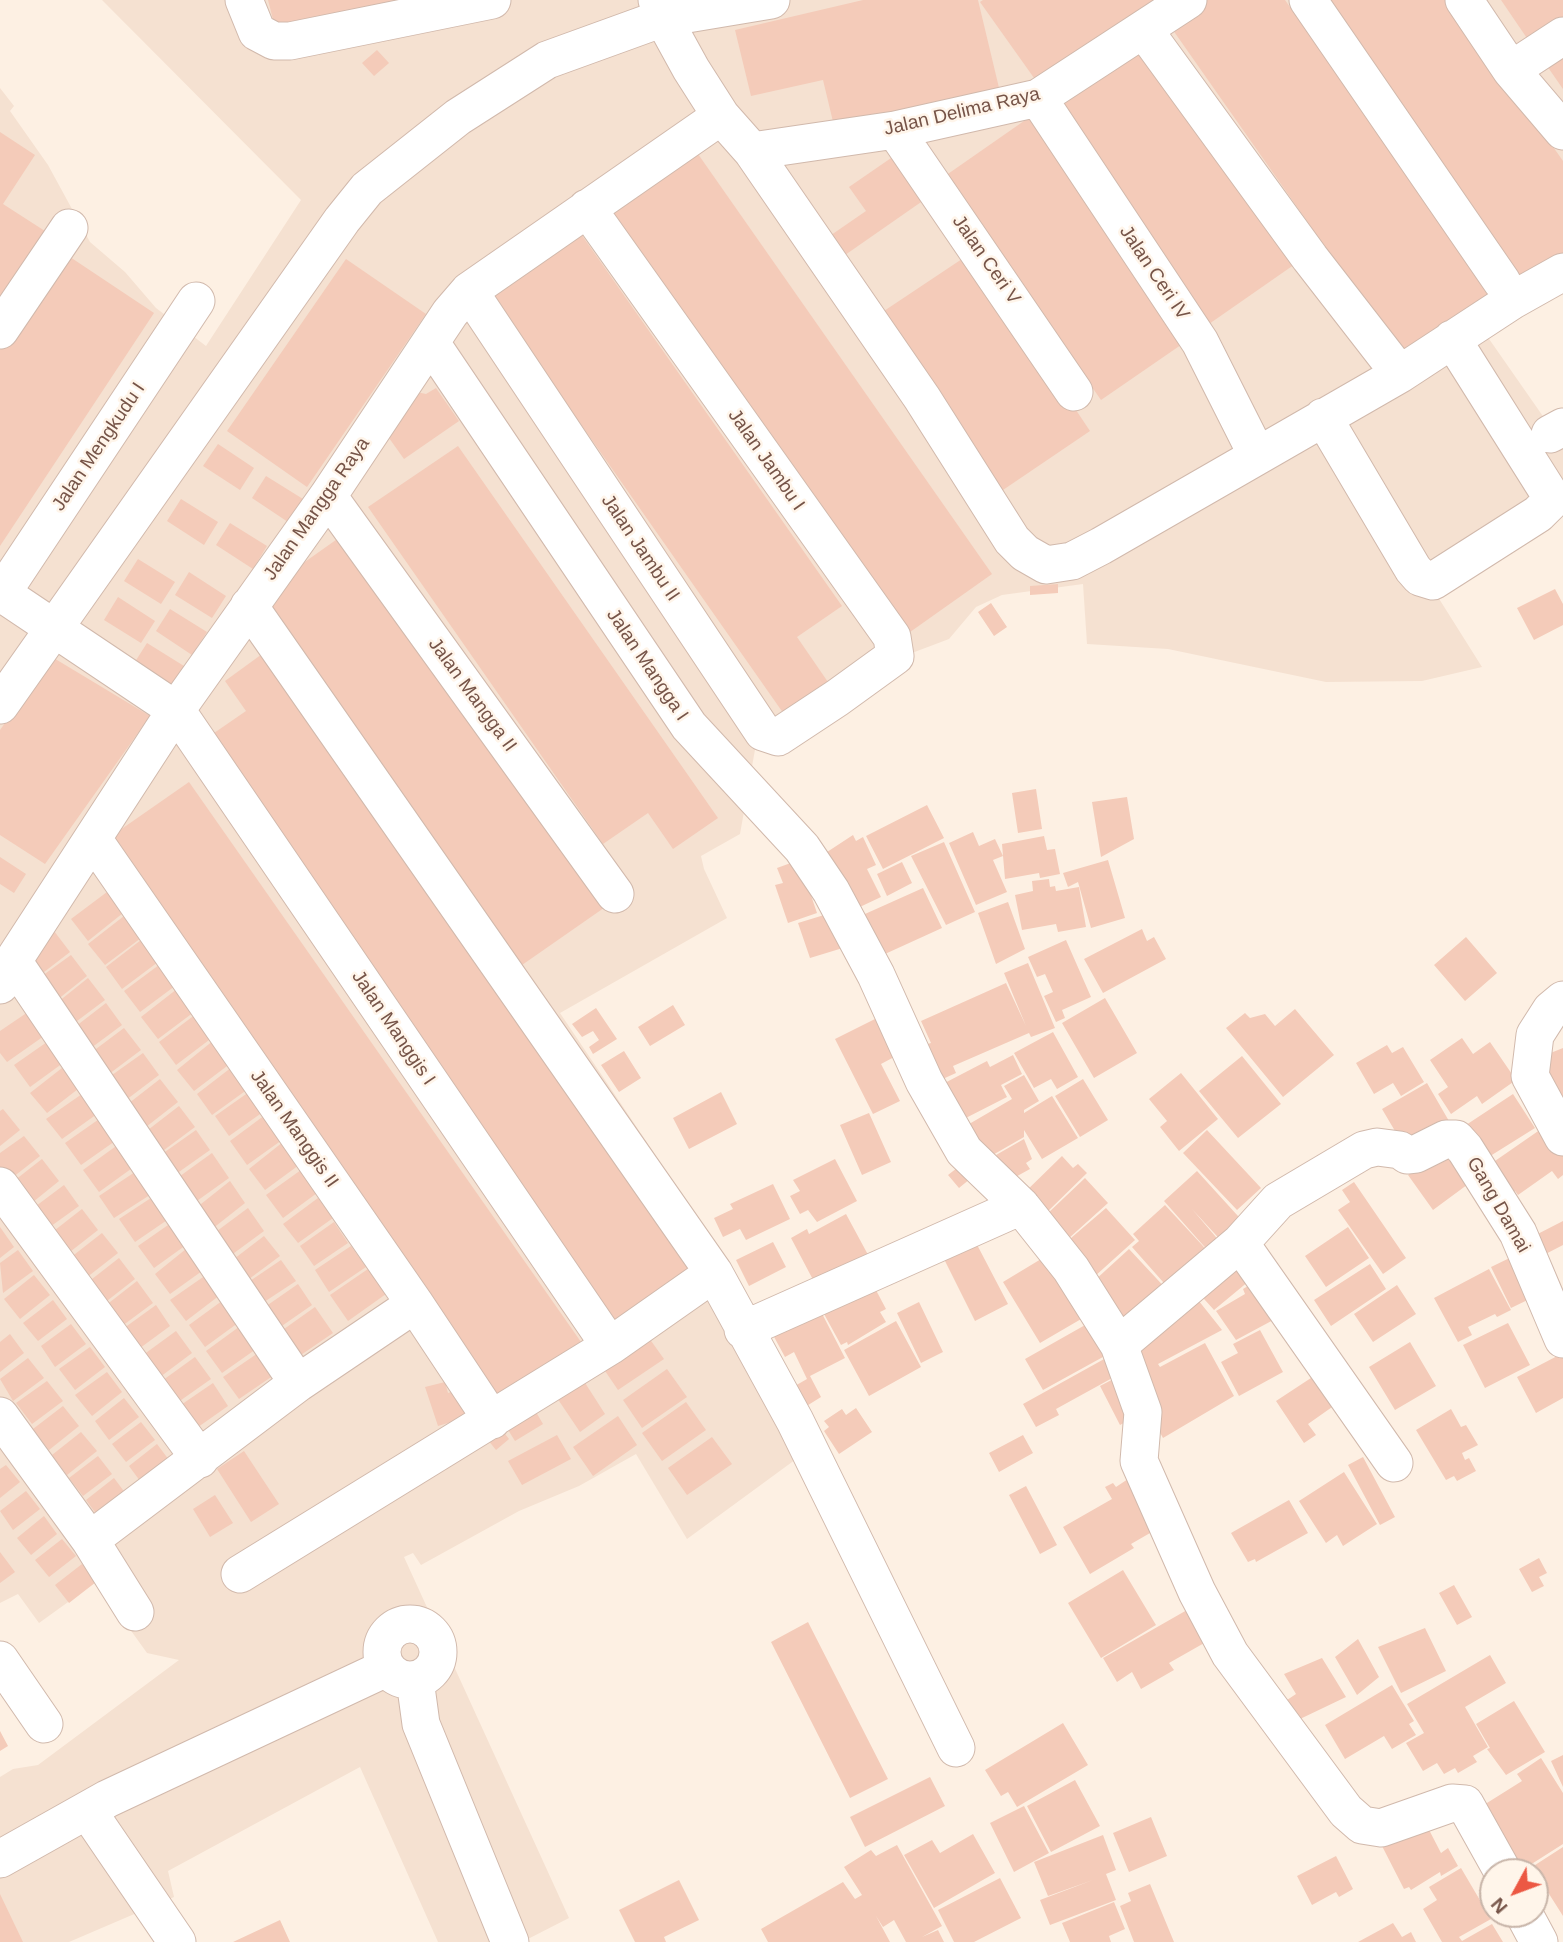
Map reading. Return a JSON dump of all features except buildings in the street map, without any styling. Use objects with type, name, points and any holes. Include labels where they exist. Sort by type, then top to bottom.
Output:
[{"type":"street","points":[[251,16],[274,41],[290,41],[492,0]]},
{"type":"street","points":[[0,705],[52,626],[342,220],[367,189],[514,78],[547,60],[660,8],[771,0]]},
{"type":"street","name":"Jalan Delima Raya","points":[[752,151],[895,130],[1038,98],[1188,0]]},
{"type":"street","points":[[1308,0],[1502,282]]},
{"type":"street","points":[[1464,0],[1511,70],[1563,131]]},
{"type":"street","points":[[660,8],[721,116],[752,151],[922,398],[1012,540],[1025,554],[1046,565],[1072,561],[1400,374],[1563,272]]},
{"type":"street","points":[[1144,30],[1310,258],[1400,374]]},
{"type":"street","points":[[1511,70],[1563,36]]},
{"type":"street","name":"Jalan Ceri IV","points":[[1038,98],[1200,342],[1257,455]]},
{"type":"street","name":"Jalan Mangga Raya","points":[[6,973],[176,710],[328,496],[450,313],[469,292],[721,116]]},
{"type":"street","name":"Jalan Ceri V","points":[[895,130],[1074,392]]},
{"type":"street","name":"Jalan Jambu I","points":[[587,208],[892,636],[895,656],[837,698]]},
{"type":"street","points":[[0,330],[69,228]]},
{"type":"street","name":"Jalan Jambu II","points":[[469,292],[763,732],[778,737],[837,698]]},
{"type":"street","name":"Jalan Mengkudu I","points":[[2,595],[196,301]]},
{"type":"street","points":[[1323,417],[1413,569],[1420,577],[1433,581],[1538,514],[1550,502],[1549,493],[1452,339]]},
{"type":"street","name":"Jalan Mangga I","points":[[431,343],[689,726],[803,848],[831,891],[876,975],[924,1081],[964,1151],[1021,1206],[1071,1269],[1119,1345],[1143,1412],[1139,1461],[1197,1592],[1230,1654],[1346,1811],[1362,1825],[1381,1828],[1452,1803],[1465,1804],[1495,1858]]},
{"type":"street","name":"Jalan Mangga II","points":[[328,496],[615,894]]},
{"type":"street","points":[[2,595],[176,710]]},
{"type":"street","points":[[249,606],[713,1273],[795,1422],[956,1748]]},
{"type":"street","name":"Jalan Manggis I","points":[[176,710],[611,1346]]},
{"type":"street","name":"Jalan Manggis II","points":[[93,839],[415,1304],[492,1420]]},
{"type":"street","points":[[6,973],[298,1383]]},
{"type":"street","points":[[1563,1000],[1551,1010],[1535,1035],[1530,1076],[1563,1137]]},
{"type":"street","name":"Gang Damai","points":[[1240,1243],[1278,1201],[1364,1150],[1377,1147],[1400,1150],[1407,1155],[1446,1139],[1456,1139],[1518,1233],[1563,1339]]},
{"type":"street","points":[[0,1186],[200,1459]]},
{"type":"street","points":[[743,1330],[1021,1206]]},
{"type":"street","points":[[1119,1345],[1240,1243],[1394,1464]]},
{"type":"street","points":[[240,1574],[611,1346],[713,1273]]},
{"type":"street","points":[[90,1540],[298,1383],[415,1304]]},
{"type":"street","points":[[0,1416],[90,1540],[135,1612]]},
{"type":"street","points":[[0,1660],[44,1724]]},
{"type":"street","points":[[0,1858],[87,1810],[401,1674],[510,1942]]},
{"type":"street","points":[[87,1810],[177,1942]]},
{"type":"shaded area","points":[[102,0],[1563,0],[1563,287],[1487,336],[1563,445],[1563,500],[1431,586],[1482,667],[1422,681],[1326,682],[1168,649],[1087,644],[1083,584],[1002,595],[976,607],[949,639],[904,656],[756,744],[740,834],[701,856],[704,869],[727,918],[560,1013],[691,1208],[737,1301],[818,1443],[687,1539],[636,1454],[579,1486],[519,1511],[421,1565],[413,1553],[404,1557],[569,1918],[522,1942],[438,1942],[360,1767],[168,1871],[174,1897],[69,1942],[0,1942],[0,1777],[13,1769],[38,1765],[179,1660],[147,1653],[96,1582],[39,1623],[18,1594],[0,1603],[0,88],[14,106],[10,111],[48,165],[90,242],[125,272],[156,308],[206,346],[301,200]]}]
